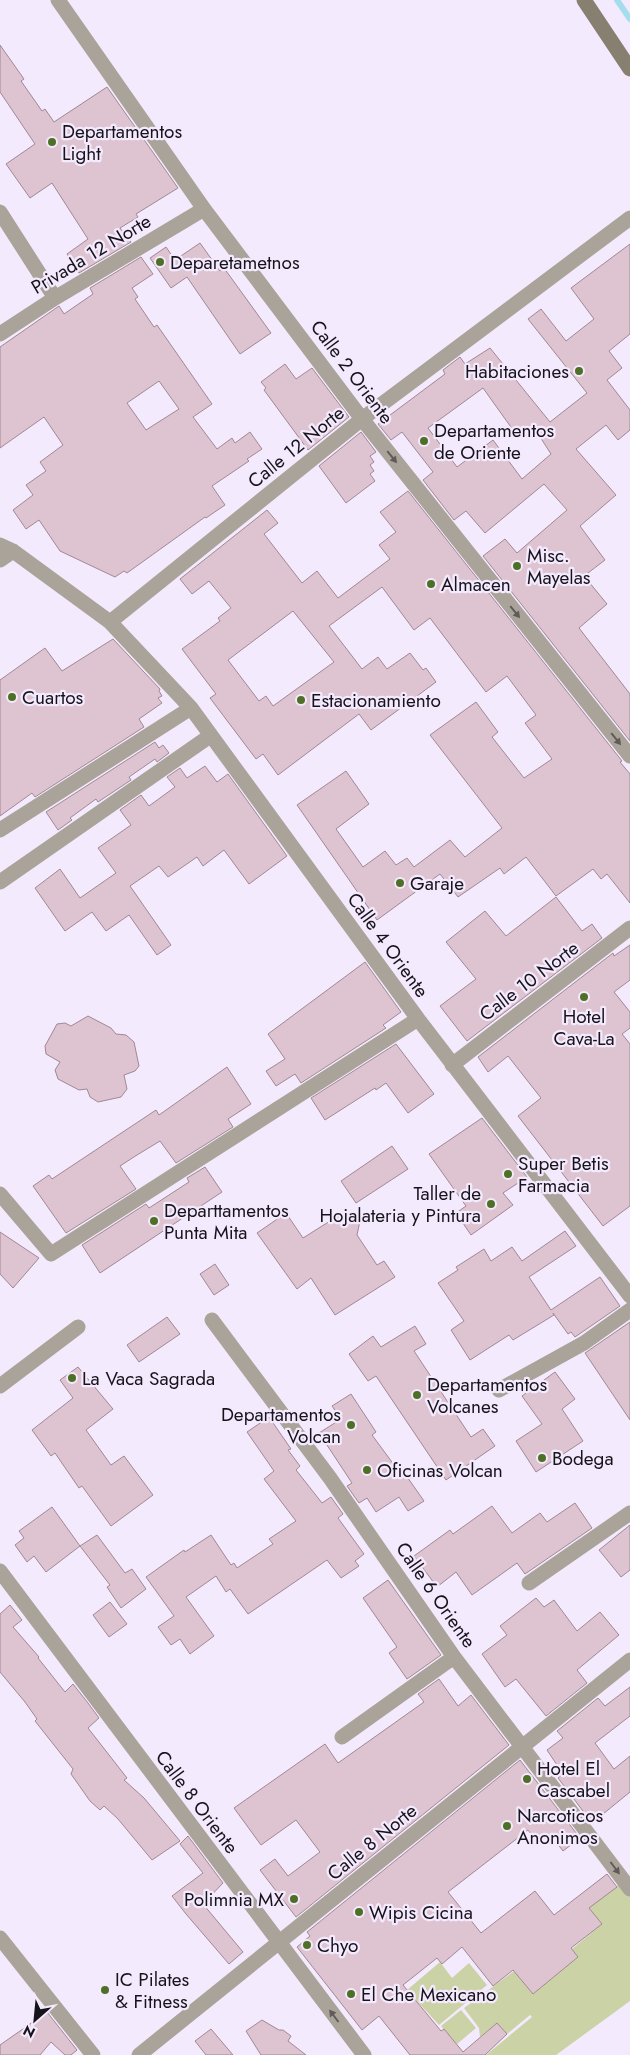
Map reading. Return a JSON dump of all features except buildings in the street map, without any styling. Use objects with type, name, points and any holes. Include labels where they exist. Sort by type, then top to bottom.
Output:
[{"type":"main road","points":[[584,0],[630,69]]},
{"type":"street","name":"Calle 2 Oriente","points":[[58,0],[204,209],[362,419],[630,756]]},
{"type":"street","name":"Privada 12 Norte","points":[[0,334],[55,298],[204,209]]},
{"type":"street","points":[[0,212],[55,298]]},
{"type":"street","name":"Calle 12 Norte","points":[[110,622],[362,419],[630,218]]},
{"type":"street","points":[[0,560],[7,548]]},
{"type":"street","name":"Calle 4 Oriente","points":[[7,548],[110,622],[190,708],[418,1019],[630,1296]]},
{"type":"street","points":[[0,830],[190,708]]},
{"type":"street","points":[[0,882],[210,736]]},
{"type":"street","name":"Calle 10 Norte","points":[[452,1064],[630,928]]},
{"type":"street","points":[[0,1194],[51,1254],[418,1019]]},
{"type":"street","points":[[499,1390],[584,1343],[630,1310]]},
{"type":"street","name":"Calle 6 Oriente","points":[[212,1320],[330,1478],[454,1657],[630,1889]]},
{"type":"street","points":[[0,1386],[78,1327]]},
{"type":"street","points":[[529,1584],[630,1513]]},
{"type":"street","name":"Calle 8 Oriente","points":[[0,1571],[364,2055]]},
{"type":"street","points":[[342,1737],[454,1657]]},
{"type":"street","name":"Calle 8 Norte","points":[[139,2055],[630,1660]]},
{"type":"street","points":[[0,1938],[93,2055]]},
{"type":"green space","points":[[621,1883],[630,1896],[630,2001],[556,2055],[486,2055],[532,2017],[530,2015],[507,2034],[497,2023],[480,2037],[479,2028],[464,2008],[514,1971],[533,1994],[578,1957],[572,1949],[602,1924],[589,1908]]},
{"type":"green space","points":[[440,1962],[452,1978],[469,1963],[487,1985],[439,2025],[407,1990]]},
{"type":"green space","points":[[461,2010],[476,2028],[457,2044],[441,2026]]},
{"type":"waterway","points":[[617,0],[630,19]]},
{"type":"place","name":"Departamentos Light","points":[[52,142]]},
{"type":"place","name":"Deparetametnos","points":[[160,262]]},
{"type":"place","name":"Habitaciones","points":[[579,371]]},
{"type":"place","name":"Departamentos de Oriente","points":[[424,441]]},
{"type":"place","name":"Misc. Mayelas","points":[[517,566]]},
{"type":"place","name":"Almacen","points":[[431,584]]},
{"type":"place","name":"Cuartos","points":[[12,697]]},
{"type":"place","name":"Estacionamiento","points":[[301,700]]},
{"type":"place","name":"Garaje","points":[[400,883]]},
{"type":"place","name":"Hotel Cava-La","points":[[584,997]]},
{"type":"place","name":"Super Betis Farmacia","points":[[508,1174]]},
{"type":"place","name":"Taller de Hojalateria y Pintura","points":[[491,1204]]},
{"type":"place","name":"Departtamentos Punta Mita","points":[[154,1221]]},
{"type":"place","name":"La Vaca Sagrada","points":[[72,1378]]},
{"type":"place","name":"Departamentos Volcanes","points":[[417,1395]]},
{"type":"place","name":"Departamentos Volcan","points":[[351,1425]]},
{"type":"place","name":"Bodega","points":[[542,1458]]},
{"type":"place","name":"Oficinas Volcan","points":[[367,1470]]},
{"type":"place","name":"Hotel El Cascabel","points":[[527,1779]]},
{"type":"place","name":"Narcoticos Anonimos","points":[[507,1826]]},
{"type":"place","name":"Polimnia MX","points":[[294,1899]]},
{"type":"place","name":"Wipis Cicina","points":[[359,1912]]},
{"type":"place","name":"Chyo","points":[[307,1945]]},
{"type":"place","name":"IC Pilates & Fitness","points":[[105,1990]]},
{"type":"place","name":"El Che Mexicano","points":[[351,1994]]}]
